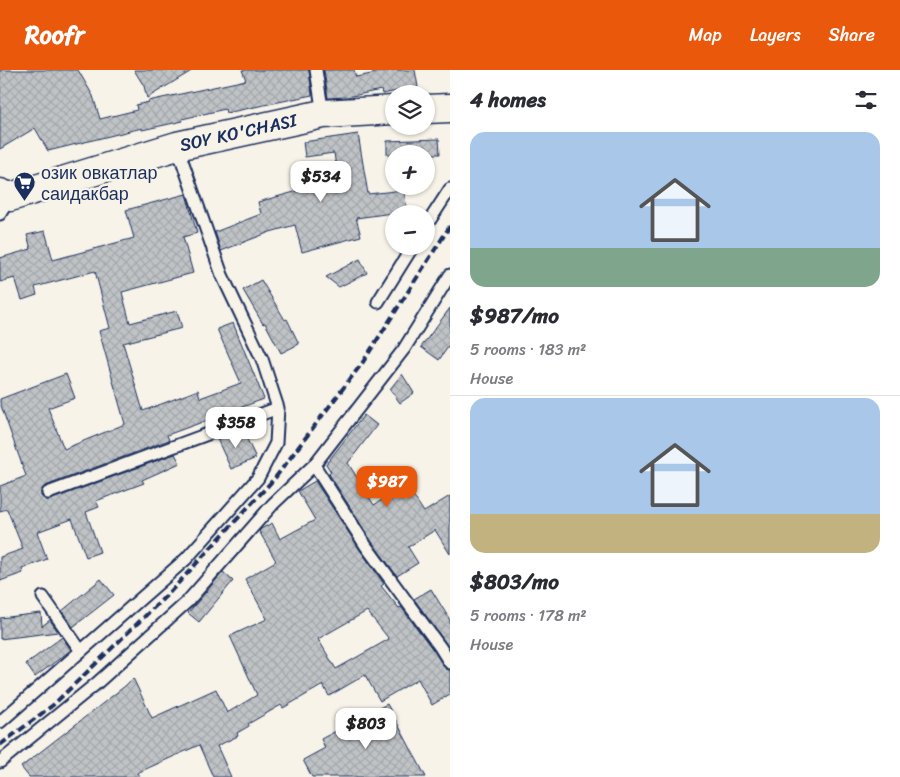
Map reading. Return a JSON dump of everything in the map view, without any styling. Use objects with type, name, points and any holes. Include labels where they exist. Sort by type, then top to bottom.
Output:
[{"type":"main road","name":"SOY KO'CHASI","points":[[3,201],[177,146],[323,114],[385,111]]},
{"type":"lane","points":[[316,70],[323,114]]},
{"type":"lane","points":[[0,722],[186,559],[258,478],[276,443],[278,408],[262,359],[222,275],[177,146]]},
{"type":"lane","points":[[435,212],[450,189]]},
{"type":"lane","points":[[378,302],[408,255]]},
{"type":"lane","points":[[0,762],[97,683],[187,602],[273,504],[314,464],[404,349],[450,275]]},
{"type":"lane","points":[[48,493],[278,408]]},
{"type":"lane","points":[[314,464],[366,546],[450,663]]},
{"type":"lane","points":[[43,597],[82,651]]},
{"type":"building","points":[[0,70],[78,70],[93,96],[100,119],[137,110],[136,105],[148,101],[246,80],[242,70],[309,70],[312,95],[226,113],[225,109],[182,119],[183,121],[142,130],[142,128],[48,151],[35,128],[0,149]]},
{"type":"building","points":[[134,70],[193,70],[147,98],[144,86]]},
{"type":"building","points":[[324,70],[354,70],[356,77],[392,70],[415,70],[418,85],[385,85],[385,93],[382,94],[381,90],[347,97],[328,98]]},
{"type":"building","points":[[358,134],[368,194],[385,192],[385,195],[405,195],[406,205],[385,205],[385,214],[356,218],[361,236],[302,252],[295,225],[270,232],[221,251],[215,232],[261,214],[258,202],[338,180],[334,153],[305,157],[303,142]]},
{"type":"building","points":[[439,139],[440,154],[435,154],[435,145],[387,145],[387,141]]},
{"type":"building","points":[[186,194],[197,233],[183,237],[193,273],[122,292],[130,323],[177,311],[182,328],[123,343],[143,411],[198,390],[200,398],[241,383],[217,329],[233,323],[264,399],[234,410],[236,416],[211,425],[208,420],[167,435],[169,440],[45,486],[41,491],[41,496],[46,500],[50,500],[175,454],[180,463],[142,480],[144,483],[96,501],[99,507],[86,512],[100,552],[86,557],[72,519],[37,532],[47,559],[22,569],[23,573],[0,581],[0,557],[23,549],[7,509],[0,511],[0,486],[26,476],[0,399],[66,374],[75,398],[48,408],[64,449],[125,424],[99,331],[110,328],[95,271],[35,287],[37,295],[22,300],[15,278],[0,282],[0,258],[31,249],[27,235],[45,231],[53,260],[134,238],[126,210]]},
{"type":"building","points":[[360,259],[367,273],[339,287],[326,277]]},
{"type":"building","points":[[261,280],[285,320],[287,319],[299,344],[281,353],[265,323],[263,324],[243,290]]},
{"type":"building","points":[[450,308],[450,344],[439,360],[421,347]]},
{"type":"building","points":[[402,374],[414,393],[400,403],[390,389]]},
{"type":"building","points":[[364,415],[377,425],[348,463],[374,505],[406,485],[424,512],[450,496],[450,554],[435,530],[408,547],[418,563],[397,576],[372,542],[329,474],[331,472],[326,464]]},
{"type":"building","points":[[242,429],[256,458],[231,469],[217,439]]},
{"type":"building","points":[[315,481],[384,584],[381,586],[399,608],[401,607],[444,667],[450,670],[450,694],[432,705],[418,679],[380,701],[365,675],[329,696],[323,685],[283,708],[281,705],[248,724],[249,726],[237,733],[238,736],[217,746],[231,777],[213,777],[199,745],[137,773],[140,777],[29,777],[21,767],[133,678],[152,718],[216,689],[227,713],[257,695],[230,636],[267,619],[245,579],[276,561],[259,531],[272,523],[280,539],[315,520],[298,491]],"holes":[[[367,611],[389,639],[336,669],[318,639]]]},
{"type":"building","points":[[223,572],[233,581],[199,622],[188,613]]},
{"type":"building","points":[[101,579],[114,595],[73,627],[62,611]]},
{"type":"building","points":[[431,589],[450,620],[450,649],[414,599]]},
{"type":"building","points":[[41,613],[42,626],[50,620],[58,632],[0,639],[0,618]]},
{"type":"building","points":[[62,637],[71,650],[35,677],[26,664]]},
{"type":"building","points":[[387,704],[426,777],[312,777],[303,760],[325,748],[321,739]]},
{"type":"railway","points":[[0,745],[53,705],[171,591],[275,478],[363,362],[450,226]]},
{"type":"place","name":"озик овкатлар саидакбар","points":[[25,202]]}]
